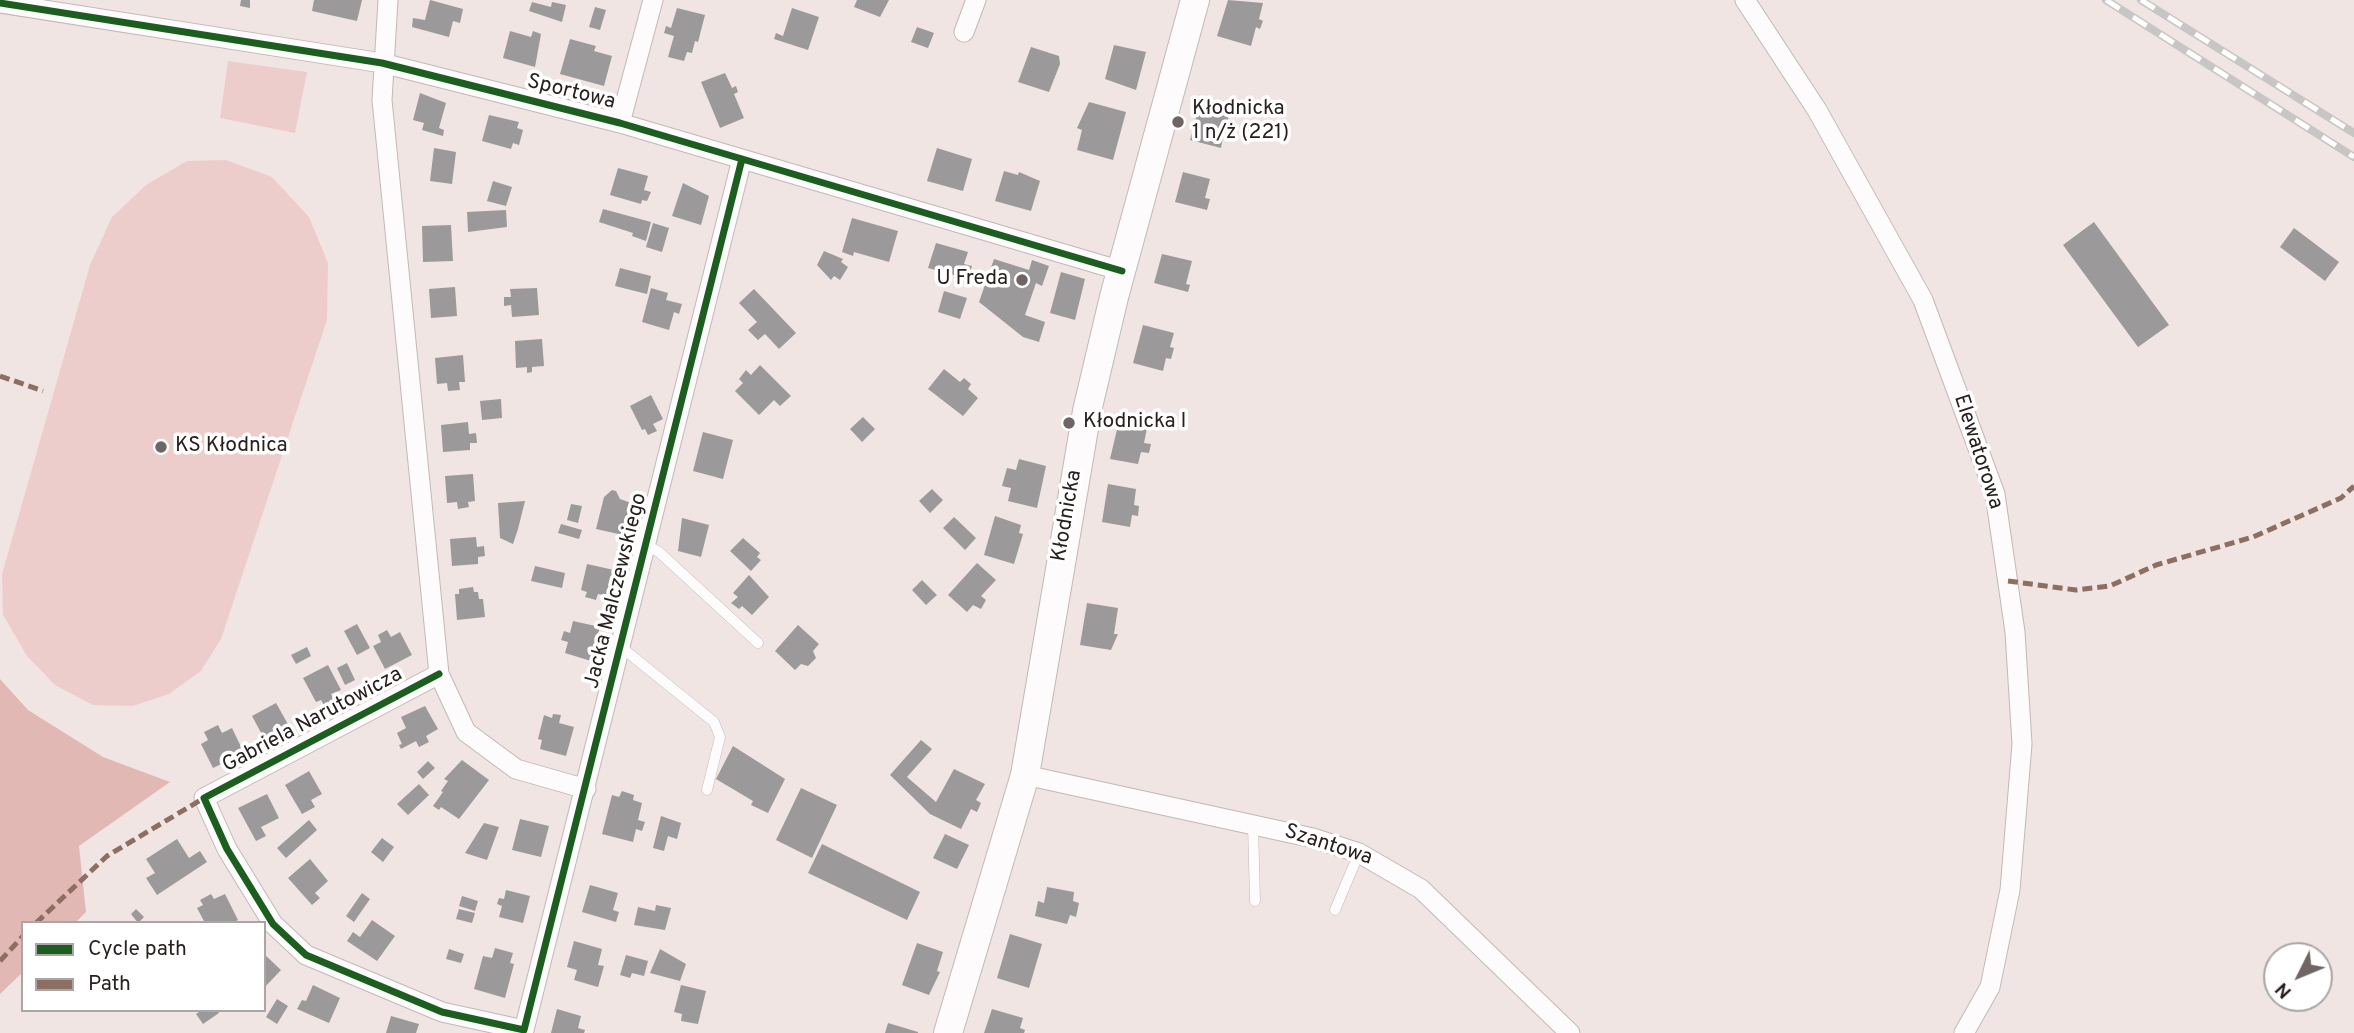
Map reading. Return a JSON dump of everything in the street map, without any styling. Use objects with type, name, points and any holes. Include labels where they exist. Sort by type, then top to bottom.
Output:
[{"type":"main road","name":"Kłodnicka","points":[[947,1033],[1026,775],[1087,411],[1195,0]]},
{"type":"street","points":[[388,0],[382,63],[382,100],[439,674],[466,732],[516,769],[586,789]]},
{"type":"street","points":[[620,123],[653,0]]},
{"type":"street","points":[[964,32],[976,0]]},
{"type":"street","name":"Elewatorowa","points":[[1745,0],[1817,110],[1923,299],[1995,494],[2015,632],[2022,744],[2010,890],[1990,987],[1964,1033]]},
{"type":"street","name":"Sportowa","points":[[0,3],[382,63],[620,123],[1122,271]]},
{"type":"street","name":"Jacka Malczewskiego","points":[[204,798],[227,849],[273,924],[306,955],[443,1012],[523,1032],[742,159]]},
{"type":"street","name":"Gabriela Narutowicza","points":[[204,798],[439,674]]},
{"type":"street","name":"Szantowa","points":[[1026,775],[1253,825],[1359,853],[1421,889],[1570,1033]]},
{"type":"lane","points":[[646,545],[659,552],[758,643]]},
{"type":"lane","points":[[621,647],[714,722],[720,737],[707,790]]},
{"type":"lane","points":[[1253,825],[1255,901]]},
{"type":"lane","points":[[1335,910],[1359,853]]},
{"type":"shaded area","points":[[228,61],[307,72],[295,133],[220,118]]},
{"type":"shaded area","name":"KS Kłodnica","points":[[226,160],[272,177],[309,217],[328,263],[327,320],[221,639],[201,671],[169,694],[133,706],[93,705],[55,685],[27,656],[3,615],[2,574],[90,265],[112,217],[146,185],[187,161]]},
{"type":"shaded area","points":[[0,679],[28,710],[103,757],[170,782],[79,846],[86,912],[77,921],[21,921],[21,974],[0,994]]},
{"type":"building","points":[[241,0],[250,0],[250,8],[240,6]]},
{"type":"building","points":[[314,0],[362,0],[357,21],[312,11]]},
{"type":"building","points":[[430,0],[463,9],[460,23],[453,21],[449,37],[412,27],[413,18],[425,20]]},
{"type":"building","points":[[857,0],[889,0],[880,17],[854,7]]},
{"type":"building","points":[[1228,0],[1263,3],[1259,19],[1263,21],[1260,29],[1256,27],[1251,46],[1217,36]]},
{"type":"building","points":[[532,2],[551,7],[552,2],[566,5],[562,22],[529,11]]},
{"type":"building","points":[[595,7],[606,10],[600,30],[589,27]]},
{"type":"building","points":[[677,8],[705,15],[698,42],[695,41],[692,53],[687,52],[684,61],[668,57],[674,36],[664,33],[666,26],[671,28]]},
{"type":"building","points":[[792,8],[819,17],[808,50],[774,39],[776,33],[783,36]]},
{"type":"building","points":[[917,27],[934,33],[928,48],[911,42]]},
{"type":"building","points":[[510,31],[531,37],[533,31],[541,34],[535,67],[503,58]]},
{"type":"building","points":[[570,39],[596,46],[594,51],[612,56],[604,86],[560,74]]},
{"type":"building","points":[[1114,45],[1146,52],[1136,90],[1105,79]]},
{"type":"building","points":[[1031,47],[1059,56],[1060,64],[1049,92],[1018,82]]},
{"type":"building","points":[[725,73],[732,88],[736,86],[738,92],[734,94],[744,118],[720,128],[701,82]]},
{"type":"building","points":[[420,93],[446,103],[439,128],[444,130],[443,136],[422,130],[424,123],[413,120]]},
{"type":"building","points":[[1089,102],[1126,112],[1113,160],[1077,150],[1082,130],[1077,128]]},
{"type":"building","points":[[1200,102],[1230,109],[1227,124],[1232,125],[1228,138],[1223,137],[1221,148],[1190,140]]},
{"type":"building","points":[[489,115],[519,122],[517,128],[523,130],[519,145],[513,143],[511,149],[482,141]]},
{"type":"building","points":[[434,148],[456,152],[452,184],[430,181]]},
{"type":"building","points":[[937,148],[972,159],[963,191],[927,181]]},
{"type":"building","points":[[618,168],[648,176],[644,190],[651,192],[647,201],[642,200],[641,204],[610,195]]},
{"type":"building","points":[[1004,171],[1018,175],[1019,172],[1040,181],[1031,211],[995,201]]},
{"type":"building","points":[[1183,172],[1210,179],[1205,198],[1210,199],[1207,210],[1175,202]]},
{"type":"building","points":[[493,181],[512,187],[506,206],[487,201]]},
{"type":"building","points":[[683,183],[709,196],[701,225],[672,216]]},
{"type":"building","points":[[603,209],[651,222],[646,241],[632,236],[633,233],[599,222]]},
{"type":"building","points":[[506,210],[507,227],[468,232],[467,212]]},
{"type":"building","points":[[852,218],[898,231],[889,262],[854,252],[853,256],[842,252]]},
{"type":"building","points":[[2094,222],[2169,325],[2138,347],[2063,245]]},
{"type":"building","points":[[653,223],[669,228],[662,252],[646,247]]},
{"type":"building","points":[[451,225],[453,261],[423,262],[422,226]]},
{"type":"building","points":[[2294,228],[2339,262],[2325,281],[2280,247]]},
{"type":"building","points":[[936,243],[968,252],[964,264],[972,266],[969,275],[962,273],[961,277],[928,268]]},
{"type":"building","points":[[824,251],[843,259],[841,262],[848,267],[840,280],[834,276],[831,280],[817,265]]},
{"type":"building","points":[[1162,254],[1192,261],[1186,284],[1190,285],[1188,292],[1154,283]]},
{"type":"building","points":[[994,259],[1029,270],[1032,260],[1049,266],[1042,286],[1036,283],[1025,315],[1045,322],[1039,342],[1023,337],[979,302]]},
{"type":"building","points":[[620,268],[651,276],[647,294],[615,286]]},
{"type":"building","points":[[1061,272],[1085,279],[1075,320],[1050,313]]},
{"type":"building","points":[[455,287],[457,316],[431,318],[429,289]]},
{"type":"building","points":[[537,288],[539,315],[512,317],[511,305],[504,306],[504,297],[511,297],[510,289]]},
{"type":"building","points":[[651,288],[668,293],[666,300],[682,304],[679,314],[674,312],[669,330],[642,322]]},
{"type":"building","points":[[754,289],[796,333],[779,349],[765,334],[758,340],[748,330],[757,322],[739,303]]},
{"type":"building","points":[[944,291],[967,298],[960,319],[938,312]]},
{"type":"building","points":[[1143,325],[1174,333],[1170,347],[1174,348],[1171,359],[1166,358],[1163,371],[1133,363]]},
{"type":"building","points":[[542,339],[544,366],[532,367],[532,372],[527,373],[527,367],[516,368],[515,341]]},
{"type":"building","points":[[463,355],[465,382],[459,382],[460,390],[448,391],[447,383],[437,384],[435,358]]},
{"type":"building","points":[[760,365],[791,396],[780,406],[774,400],[759,415],[735,391],[743,383],[739,379],[746,370],[751,375]]},
{"type":"building","points":[[944,369],[960,382],[964,378],[971,384],[968,389],[978,398],[963,416],[928,389]]},
{"type":"building","points":[[651,395],[663,419],[653,424],[657,431],[648,435],[645,429],[642,430],[630,406]]},
{"type":"building","points":[[501,399],[502,418],[482,420],[480,401]]},
{"type":"building","points":[[863,417],[875,429],[862,442],[850,429]]},
{"type":"building","points":[[1119,421],[1147,428],[1144,443],[1151,444],[1149,453],[1141,452],[1138,464],[1110,459]]},
{"type":"building","points":[[468,422],[469,434],[476,433],[477,443],[470,443],[470,450],[443,452],[441,425]]},
{"type":"building","points":[[703,432],[733,440],[723,479],[693,471]]},
{"type":"building","points":[[1019,459],[1046,466],[1037,508],[1008,501],[1011,488],[1002,486],[1007,468],[1016,470]]},
{"type":"building","points":[[473,474],[475,501],[468,502],[469,507],[458,509],[457,502],[447,503],[445,476]]},
{"type":"building","points":[[1108,484],[1136,489],[1134,505],[1139,506],[1138,516],[1132,515],[1130,527],[1102,522]]},
{"type":"building","points":[[932,489],[943,500],[930,513],[919,501]]},
{"type":"building","points":[[612,490],[616,491],[620,499],[631,503],[623,535],[596,529],[604,497]]},
{"type":"building","points":[[525,501],[513,544],[500,538],[498,503]]},
{"type":"building","points":[[571,504],[582,506],[578,523],[567,520]]},
{"type":"building","points":[[995,516],[1021,525],[1019,533],[1023,534],[1014,564],[984,555]]},
{"type":"building","points":[[954,517],[976,538],[965,550],[943,528]]},
{"type":"building","points":[[682,518],[709,525],[701,557],[678,551]]},
{"type":"building","points":[[561,524],[582,530],[579,539],[558,533]]},
{"type":"building","points":[[476,537],[477,547],[484,546],[485,556],[478,557],[478,564],[452,566],[450,539]]},
{"type":"building","points":[[743,538],[760,553],[757,557],[761,560],[751,571],[730,551]]},
{"type":"building","points":[[977,563],[996,580],[981,596],[986,600],[981,609],[973,605],[967,612],[948,595]]},
{"type":"building","points":[[587,564],[614,570],[608,596],[598,594],[596,600],[585,597],[587,592],[581,590]]},
{"type":"building","points":[[535,566],[565,573],[562,588],[531,581]]},
{"type":"building","points":[[749,575],[769,597],[752,615],[742,606],[739,609],[731,603],[738,597],[733,593]]},
{"type":"building","points":[[922,580],[937,595],[926,605],[912,590]]},
{"type":"building","points":[[473,587],[474,592],[478,592],[479,599],[483,599],[485,617],[457,620],[455,594],[459,594],[459,589]]},
{"type":"building","points":[[1087,603],[1118,608],[1114,634],[1118,634],[1111,650],[1080,645]]},
{"type":"building","points":[[573,621],[600,627],[591,661],[565,653],[568,642],[561,640],[564,631],[570,633]]},
{"type":"building","points":[[357,624],[370,648],[357,655],[344,631]]},
{"type":"building","points":[[798,625],[819,644],[813,651],[816,658],[808,666],[801,664],[795,670],[775,651]]},
{"type":"building","points":[[387,630],[391,637],[400,632],[412,655],[385,669],[373,646],[381,642],[378,635]]},
{"type":"building","points":[[307,647],[311,656],[296,664],[291,655]]},
{"type":"building","points":[[347,663],[355,680],[345,685],[337,668]]},
{"type":"building","points":[[328,665],[341,690],[331,694],[334,700],[324,705],[321,700],[316,702],[303,678]]},
{"type":"building","points":[[276,703],[289,726],[281,731],[283,736],[275,740],[273,736],[265,740],[252,716]]},
{"type":"building","points":[[425,706],[438,729],[426,736],[429,742],[419,747],[416,741],[401,749],[399,745],[402,744],[397,733],[406,728],[401,717]]},
{"type":"building","points":[[553,714],[561,715],[559,723],[574,727],[566,756],[540,749],[542,740],[538,739],[544,715],[552,718]]},
{"type":"building","points":[[218,725],[222,733],[232,728],[244,753],[213,768],[201,744],[208,740],[204,732]]},
{"type":"building","points":[[921,740],[932,749],[907,777],[936,802],[954,769],[985,784],[976,800],[981,803],[977,812],[971,809],[961,829],[930,814],[890,775]]},
{"type":"building","points":[[733,746],[785,779],[768,813],[751,805],[753,801],[716,779]]},
{"type":"building","points":[[462,760],[489,780],[459,819],[441,807],[439,810],[433,806],[448,781],[444,779]]},
{"type":"building","points":[[428,761],[435,768],[423,779],[417,772]]},
{"type":"building","points":[[309,771],[322,794],[311,800],[315,807],[302,814],[285,785]]},
{"type":"building","points":[[419,784],[429,795],[408,815],[397,804]]},
{"type":"building","points":[[801,788],[837,805],[812,858],[776,840]]},
{"type":"building","points":[[622,791],[634,795],[633,800],[642,803],[638,820],[645,822],[642,831],[636,829],[633,842],[602,834],[612,795],[619,797]]},
{"type":"building","points":[[267,794],[279,818],[261,827],[266,836],[256,841],[238,808]]},
{"type":"building","points":[[661,816],[681,823],[677,839],[668,836],[664,851],[653,848]]},
{"type":"building","points":[[520,819],[549,826],[541,857],[512,850]]},
{"type":"building","points":[[309,820],[317,830],[286,858],[277,848]]},
{"type":"building","points":[[484,823],[499,827],[487,860],[465,853]]},
{"type":"building","points":[[945,834],[969,845],[957,869],[933,858]]},
{"type":"building","points":[[382,838],[394,847],[383,862],[371,852]]},
{"type":"building","points":[[177,839],[189,858],[200,851],[207,862],[157,895],[146,878],[155,873],[146,859]]},
{"type":"building","points":[[822,844],[920,892],[907,920],[808,873]]},
{"type":"building","points":[[310,859],[328,881],[315,893],[320,898],[312,905],[288,878]]},
{"type":"building","points":[[590,885],[618,893],[613,910],[619,912],[616,922],[582,912]]},
{"type":"building","points":[[1047,887],[1074,892],[1073,901],[1079,903],[1076,917],[1070,915],[1067,924],[1035,916],[1038,901],[1044,903]]},
{"type":"building","points":[[506,890],[530,896],[523,923],[499,917],[502,906],[497,904],[499,898],[504,899]]},
{"type":"building","points":[[362,893],[370,899],[354,922],[346,916]]},
{"type":"building","points":[[211,894],[214,899],[225,894],[238,920],[204,921],[197,908],[203,905],[200,900]]},
{"type":"building","points":[[462,896],[478,901],[475,911],[459,906]]},
{"type":"building","points":[[656,905],[671,908],[665,930],[634,925],[638,907],[655,911]]},
{"type":"building","points":[[136,909],[144,917],[136,921],[131,914]]},
{"type":"building","points":[[459,909],[475,913],[472,923],[456,919]]},
{"type":"building","points":[[372,920],[395,936],[377,961],[347,941],[353,932],[360,937]]},
{"type":"building","points":[[1010,934],[1042,944],[1029,988],[997,978]]},
{"type":"building","points":[[574,941],[602,949],[598,965],[604,966],[598,987],[574,980],[577,970],[567,967]]},
{"type":"building","points":[[917,943],[943,952],[937,971],[940,972],[929,995],[902,985]]},
{"type":"building","points":[[495,948],[513,953],[510,963],[514,964],[505,998],[474,989],[483,956],[492,958]]},
{"type":"building","points":[[449,949],[464,954],[461,963],[446,959]]},
{"type":"building","points":[[660,949],[686,964],[680,981],[650,973]]},
{"type":"building","points":[[626,955],[648,961],[644,976],[632,973],[630,978],[620,975]]},
{"type":"building","points":[[266,956],[281,970],[266,986]]},
{"type":"building","points":[[313,985],[340,998],[329,1023],[297,1009],[302,1000],[306,1001]]},
{"type":"building","points":[[681,985],[706,991],[698,1024],[681,1021],[682,1014],[674,1012]]},
{"type":"building","points":[[277,999],[288,1006],[277,1024],[266,1017]]},
{"type":"building","points":[[557,1009],[581,1016],[578,1028],[585,1030],[584,1033],[551,1033]]},
{"type":"building","points":[[992,1009],[1023,1018],[1020,1028],[1025,1030],[1024,1033],[984,1033]]},
{"type":"building","points":[[199,1012],[219,1013],[203,1024],[196,1014]]},
{"type":"building","points":[[391,1016],[419,1024],[416,1033],[386,1033]]},
{"type":"building","points":[[888,1023],[918,1032],[918,1033],[885,1033]]},
{"type":"railway","points":[[2106,0],[2354,157]]},
{"type":"railway","points":[[2141,0],[2354,133]]},
{"type":"marked path","points":[[0,376],[43,391]]},
{"type":"marked path","points":[[2008,581],[2076,590],[2110,586],[2156,565],[2253,537],[2341,498],[2354,486]]},
{"type":"marked path","points":[[38,921],[107,856],[204,798]]},
{"type":"marked path","points":[[0,961],[21,938]]},
{"type":"cycle path","points":[[0,3],[382,63],[620,123],[1122,271]]},
{"type":"cycle path","points":[[439,674],[204,798],[227,849],[273,924],[306,955],[442,1012],[524,1030],[742,159]]},
{"type":"place","name":"Kłodnicka 1 n/ż (221)","points":[[1178,122]]},
{"type":"place","name":"U Freda","points":[[1022,280]]},
{"type":"place","name":"Kłodnicka I","points":[[1069,423]]},
{"type":"place","name":"KS Kłodnica","points":[[161,447]]}]
